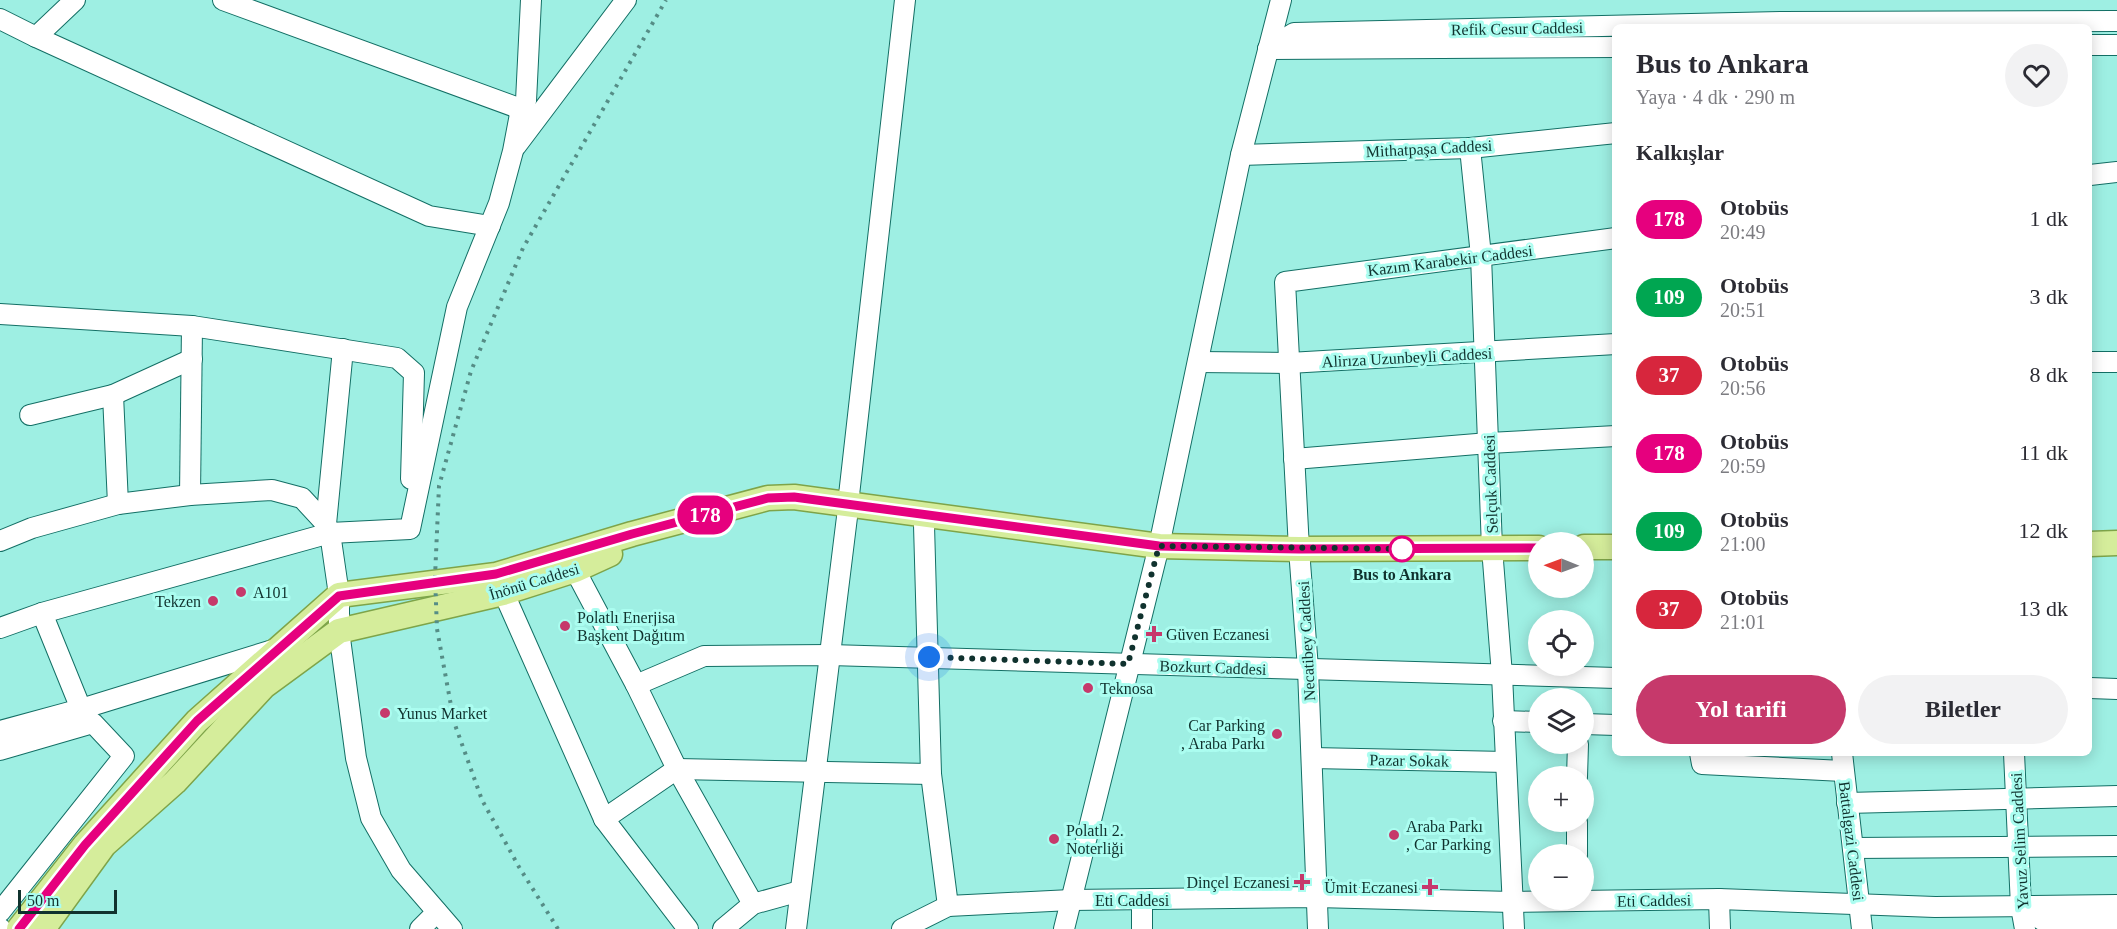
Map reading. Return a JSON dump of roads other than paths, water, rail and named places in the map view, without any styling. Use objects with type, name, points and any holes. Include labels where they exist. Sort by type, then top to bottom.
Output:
[{"type":"main road","name":"İnönü Caddesi","points":[[43,929],[104,845],[175,782],[264,686],[339,631],[500,584],[632,534],[768,498],[794,497],[848,511],[924,525],[1157,553],[1300,557],[1493,556],[1528,561]]},
{"type":"main road","name":"İnönü Caddesi","points":[[339,596],[500,584],[575,570],[639,540],[764,511],[848,511],[1157,553]]},
{"type":"main road","points":[[2092,544],[2117,543]]},
{"type":"main road","points":[[1594,547],[1612,546]]},
{"type":"main road","name":"İnönü Caddesi","points":[[1493,556],[1528,550]]},
{"type":"main road","points":[[2092,560],[2117,560]]},
{"type":"main road","points":[[1594,561],[1612,561]]},
{"type":"main road","points":[[19,929],[85,845],[197,721],[339,596]]},
{"type":"street","points":[[36,37],[75,0]]},
{"type":"street","points":[[223,0],[521,109]]},
{"type":"street","points":[[410,529],[457,307],[499,203],[521,109],[526,101],[531,0]]},
{"type":"street","points":[[513,151],[626,0]]},
{"type":"street","points":[[796,929],[848,511],[905,0]]},
{"type":"street","points":[[1064,929],[1157,553],[1241,155],[1281,0]]},
{"type":"street","points":[[0,19],[429,216],[490,226]]},
{"type":"street","name":"Refik Cesur Caddesi","points":[[1783,24],[2117,21]]},
{"type":"street","name":"Refik Cesur Caddesi","points":[[1268,49],[1294,33],[1612,27]]},
{"type":"street","points":[[2092,45],[2117,45]]},
{"type":"street","name":"Refik Cesur Caddesi","points":[[1268,49],[1612,47]]},
{"type":"street","name":"Mithatpaşa Caddesi","points":[[1241,155],[1470,148],[1612,133]]},
{"type":"street","name":"Selçuk Caddesi","points":[[1470,148],[1481,256],[1493,556],[1502,675],[1514,929]]},
{"type":"street","points":[[2092,175],[2117,172]]},
{"type":"street","name":"Kazım Karabekir Caddesi","points":[[1285,282],[1612,239]]},
{"type":"street","name":"Necatibey Caddesi","points":[[1285,282],[1308,669],[1318,929]]},
{"type":"street","points":[[0,314],[192,326],[397,358],[414,373],[410,529]]},
{"type":"street","points":[[189,495],[192,326]]},
{"type":"street","name":"Alirıza Uzunbeyli Caddesi","points":[[1198,362],[1289,363],[1612,345]]},
{"type":"street","points":[[343,349],[328,528],[339,596],[339,631],[357,758],[371,818],[401,870],[452,929]]},
{"type":"street","points":[[30,415],[113,394],[192,359]]},
{"type":"street","points":[[2092,362],[2117,362]]},
{"type":"street","points":[[113,394],[118,504]]},
{"type":"street","points":[[1294,459],[1489,443],[1612,436]]},
{"type":"street","points":[[0,541],[32,528],[118,504],[189,495],[272,490],[302,498],[328,528]]},
{"type":"street","points":[[902,929],[948,906],[932,774],[924,525]]},
{"type":"street","points":[[0,628],[42,613],[328,528],[410,529]]},
{"type":"street","points":[[575,570],[636,685],[677,770],[753,904]]},
{"type":"street","points":[[500,584],[604,819],[688,929]]},
{"type":"street","points":[[42,613],[81,709]]},
{"type":"street","points":[[0,731],[81,709],[280,648]]},
{"type":"street","name":"Bozkurt Caddesi","points":[[636,685],[704,656],[830,655],[1612,678]]},
{"type":"street","points":[[2092,688],[2117,689]]},
{"type":"street","points":[[1503,721],[1528,722]]},
{"type":"street","points":[[0,750],[93,723],[124,756],[0,912]]},
{"type":"street","points":[[1594,724],[1612,725]]},
{"type":"street","name":"Yavuz Selim Caddesi","points":[[2014,756],[2021,907],[2025,929]]},
{"type":"street","name":"Pazar Sokak","points":[[1312,758],[1506,762]]},
{"type":"street","points":[[1701,758],[1843,762]]},
{"type":"street","name":"Battalgazi Caddesi","points":[[1843,762],[1861,903],[1862,929]]},
{"type":"street","points":[[604,819],[677,770],[932,774]]},
{"type":"street","points":[[1847,803],[2117,796]]},
{"type":"street","points":[[1853,848],[2117,846]]},
{"type":"street","points":[[723,929],[753,904],[800,891]]},
{"type":"street","name":"Eti Caddesi","points":[[948,906],[1071,900],[1316,897],[1528,902]]},
{"type":"street","points":[[1719,899],[1720,929]]},
{"type":"street","name":"Eti Caddesi","points":[[1594,901],[1719,899],[1935,907],[2021,907],[2046,920],[2117,924]]},
{"type":"street","points":[[1142,900],[1142,929]]},
{"type":"street","name":"Eti Caddesi","points":[[2046,920],[2117,905]]},
{"type":"street","points":[[420,929],[437,912]]},
{"type":"railway","points":[[558,929],[519,867],[482,800],[454,722],[437,629],[435,577],[439,486],[471,371],[523,248],[666,0]]},
{"type":"place","name":"Bus to Ankara","points":[[1402,549]]},
{"type":"place","name":"A101","points":[[241,592]]},
{"type":"place","name":"Tekzen","points":[[213,601]]},
{"type":"place","name":"Polatlı Enerjisa Başkent Dağıtım","points":[[565,626]]},
{"type":"place","name":"Güven Eczanesi","points":[[1154,634]]},
{"type":"place","name":"Teknosa","points":[[1088,688]]},
{"type":"place","name":"Yunus Market","points":[[385,713]]},
{"type":"place","name":"Car Parking , Araba Parkı","points":[[1277,734]]},
{"type":"place","name":"Araba Parkı , Car Parking","points":[[1394,835]]},
{"type":"place","name":"Polatlı 2. Noterliği","points":[[1054,839]]},
{"type":"place","name":"Dinçel Eczanesi","points":[[1302,882]]},
{"type":"place","name":"Ümit Eczanesi","points":[[1430,887]]}]
